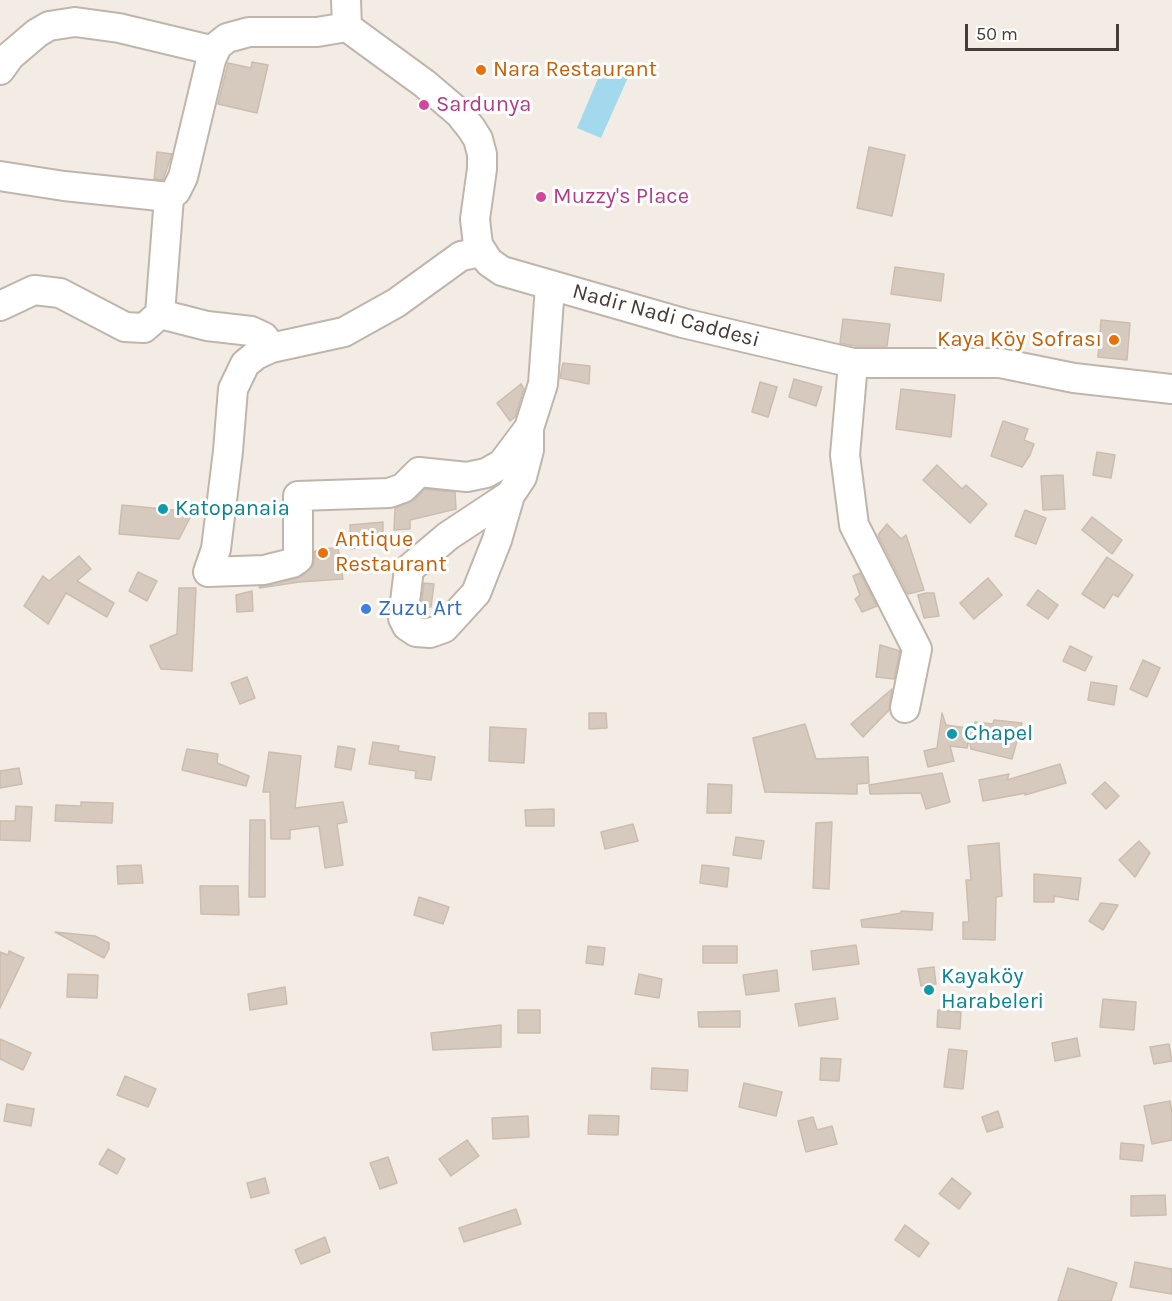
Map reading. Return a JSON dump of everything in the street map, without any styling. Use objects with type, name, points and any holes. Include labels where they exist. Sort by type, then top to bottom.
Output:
[{"type":"street","points":[[0,306],[34,290],[60,292],[125,327],[144,328],[160,314],[169,197],[176,191],[183,177],[217,46],[227,38],[249,32],[317,32],[347,14],[459,113],[478,140],[482,154],[482,169],[475,219],[476,236],[481,252],[462,256],[396,303],[344,332],[271,348],[256,355],[245,364],[232,388],[228,451],[216,549],[208,573],[264,570],[292,563],[298,559],[298,496],[389,493],[403,488],[419,472],[467,477],[486,472],[502,464],[529,428]]},
{"type":"street","points":[[0,70],[10,56],[37,33],[49,26],[75,22],[119,28],[215,51]]},
{"type":"street","points":[[0,176],[64,186],[169,197]]},
{"type":"street","name":"Nadir Nadi Caddesi","points":[[481,252],[489,262],[502,271],[550,286],[683,323],[853,363],[1000,363],[1074,378],[1172,389]]},
{"type":"street","points":[[510,495],[448,536],[409,569],[403,618],[416,632],[430,633],[444,628],[476,593],[497,540],[510,495],[522,477],[529,450],[529,428],[543,384],[550,286]]},
{"type":"street","points":[[160,314],[207,326],[251,332],[264,337],[271,348]]},
{"type":"street","points":[[853,363],[845,455],[854,525],[917,649],[905,708]]},
{"type":"water","points":[[605,62],[630,73],[601,138],[577,128]]},
{"type":"building","points":[[252,62],[268,65],[257,113],[218,104],[228,63],[251,68]]},
{"type":"building","points":[[869,147],[905,155],[892,216],[857,208]]},
{"type":"building","points":[[157,152],[172,154],[163,180],[154,179]]},
{"type":"building","points":[[895,267],[944,274],[941,301],[891,294]]},
{"type":"building","points":[[843,319],[890,324],[887,346],[855,346],[840,343]]},
{"type":"building","name":"Kaya Köy Sofrası","points":[[1101,320],[1130,323],[1127,360],[1098,357]]},
{"type":"building","points":[[563,363],[590,366],[589,384],[560,378]]},
{"type":"building","points":[[794,379],[822,387],[816,406],[789,397]]},
{"type":"building","points":[[760,382],[777,387],[768,417],[752,412]]},
{"type":"building","points":[[521,384],[524,389],[515,417],[510,421],[497,403]]},
{"type":"building","points":[[901,389],[955,395],[951,437],[896,429]]},
{"type":"building","points":[[1003,421],[1028,429],[1024,440],[1034,444],[1022,467],[991,456]]},
{"type":"building","points":[[1097,452],[1115,455],[1111,478],[1093,475]]},
{"type":"building","points":[[937,465],[962,489],[966,485],[987,504],[970,523],[923,480]]},
{"type":"building","points":[[1063,475],[1065,509],[1043,510],[1041,476]]},
{"type":"building","points":[[425,489],[455,492],[456,509],[410,520],[410,529],[394,530],[395,508],[414,500]]},
{"type":"building","points":[[122,505],[193,512],[179,539],[119,534]]},
{"type":"building","points":[[1025,510],[1046,518],[1036,544],[1015,536]]},
{"type":"building","points":[[1092,517],[1122,540],[1112,554],[1082,530]]},
{"type":"building","points":[[383,522],[383,544],[351,549],[350,525]]},
{"type":"building","points":[[887,524],[901,539],[906,535],[924,590],[908,594],[878,535]]},
{"type":"building","points":[[338,547],[343,579],[259,587],[301,577],[313,566],[315,551]]},
{"type":"building","points":[[79,556],[91,569],[77,581],[114,603],[107,617],[66,593],[48,624],[24,606],[43,576],[49,581]]},
{"type":"building","points":[[1107,557],[1133,575],[1118,597],[1113,594],[1104,608],[1082,594]]},
{"type":"building","points":[[138,572],[157,581],[147,601],[129,591]]},
{"type":"building","points":[[860,573],[877,606],[862,612],[855,599],[860,595],[853,576]]},
{"type":"building","points":[[988,578],[1002,595],[974,619],[960,603]]},
{"type":"building","points":[[424,583],[434,584],[431,607],[421,606]]},
{"type":"building","points":[[179,588],[196,588],[192,671],[161,669],[150,646],[177,634]]},
{"type":"building","points":[[1038,590],[1058,605],[1048,619],[1027,605]]},
{"type":"building","points":[[252,591],[253,611],[237,612],[236,595]]},
{"type":"building","points":[[934,593],[939,616],[924,618],[918,595]]},
{"type":"building","points":[[880,645],[900,651],[894,679],[876,677]]},
{"type":"building","points":[[1070,646],[1092,657],[1085,671],[1063,661]]},
{"type":"building","points":[[1143,660],[1160,668],[1147,697],[1130,689]]},
{"type":"building","points":[[247,677],[255,698],[240,704],[231,683]]},
{"type":"building","points":[[1091,682],[1117,686],[1114,705],[1088,700]]},
{"type":"building","points":[[892,689],[889,710],[863,737],[851,724]]},
{"type":"building","points":[[589,713],[606,713],[607,728],[589,729]]},
{"type":"building","points":[[942,713],[946,725],[974,729],[975,722],[993,724],[994,720],[1022,723],[1012,759],[971,749],[969,739],[967,748],[950,746],[954,761],[928,767],[924,751],[937,748]]},
{"type":"building","points":[[805,724],[816,759],[868,757],[869,783],[857,784],[857,794],[765,792],[753,738]]},
{"type":"building","points":[[490,727],[526,729],[524,763],[489,761]]},
{"type":"building","points":[[373,742],[399,746],[398,751],[435,757],[431,780],[415,778],[416,771],[369,764]]},
{"type":"building","points":[[338,746],[355,749],[351,770],[335,767]]},
{"type":"building","points":[[187,749],[218,754],[217,763],[249,776],[246,786],[182,770]]},
{"type":"building","points":[[269,752],[301,756],[295,808],[343,802],[347,822],[337,824],[343,865],[325,868],[319,826],[290,830],[290,839],[271,839],[270,792],[263,792]]},
{"type":"building","points":[[1060,764],[1066,783],[1025,795],[1026,793],[983,801],[979,780],[1009,774],[1007,780]]},
{"type":"building","points":[[19,768],[22,784],[0,788],[0,771]]},
{"type":"building","points":[[942,773],[950,802],[926,809],[921,793],[870,794],[869,785]]},
{"type":"building","points":[[1105,782],[1119,796],[1106,809],[1092,794]]},
{"type":"building","points":[[708,784],[732,785],[731,813],[707,813]]},
{"type":"building","points":[[81,802],[113,803],[112,823],[55,821],[56,805],[81,806]]},
{"type":"building","points":[[16,806],[32,807],[30,841],[0,840],[0,821],[15,821]]},
{"type":"building","points":[[554,809],[554,826],[526,826],[525,810]]},
{"type":"building","points":[[250,820],[265,820],[265,897],[249,897]]},
{"type":"building","points":[[832,822],[829,889],[813,888],[816,823]]},
{"type":"building","points":[[633,824],[638,841],[605,849],[601,832]]},
{"type":"building","points":[[736,837],[764,841],[761,859],[733,855]]},
{"type":"building","points":[[1139,841],[1150,853],[1135,877],[1119,860]]},
{"type":"building","points":[[999,843],[1002,896],[996,897],[995,940],[963,939],[963,922],[969,922],[966,880],[971,880],[968,846]]},
{"type":"building","points":[[141,865],[143,883],[118,884],[117,866]]},
{"type":"building","points":[[702,865],[729,868],[727,887],[700,883]]},
{"type":"building","points":[[1034,874],[1081,878],[1078,900],[1054,896],[1054,902],[1034,902]]},
{"type":"building","points":[[200,886],[238,886],[239,915],[201,914]]},
{"type":"building","points":[[419,897],[449,907],[443,924],[414,915]]},
{"type":"building","points":[[1101,903],[1118,905],[1103,930],[1089,921]]},
{"type":"building","points":[[901,911],[933,913],[932,930],[862,927],[861,920],[901,913]]},
{"type":"building","points":[[55,932],[95,936],[109,943],[109,949],[104,958]]},
{"type":"building","points":[[856,945],[859,964],[813,970],[811,951]]},
{"type":"building","points":[[588,946],[605,948],[603,965],[586,963]]},
{"type":"building","points":[[703,946],[737,946],[737,963],[703,963]]},
{"type":"building","points":[[9,951],[24,958],[0,1008],[0,952],[8,955]]},
{"type":"building","points":[[934,967],[936,984],[921,986],[918,969]]},
{"type":"building","points":[[777,970],[779,991],[746,995],[743,975]]},
{"type":"building","points":[[68,974],[98,975],[97,998],[67,997]]},
{"type":"building","points":[[639,974],[662,979],[659,998],[635,994]]},
{"type":"building","points":[[285,987],[287,1004],[250,1010],[248,994]]},
{"type":"building","points":[[835,998],[838,1019],[799,1026],[795,1004]]},
{"type":"building","points":[[1103,999],[1136,1002],[1134,1030],[1100,1027]]},
{"type":"building","points":[[518,1010],[540,1010],[540,1033],[518,1033]]},
{"type":"building","points":[[938,1010],[961,1012],[960,1029],[937,1027]]},
{"type":"building","points":[[740,1011],[740,1027],[699,1027],[698,1012]]},
{"type":"building","points":[[501,1025],[501,1047],[433,1050],[431,1033]]},
{"type":"building","points":[[1077,1038],[1080,1056],[1055,1061],[1052,1043]]},
{"type":"building","points":[[0,1039],[31,1053],[23,1070],[0,1059]]},
{"type":"building","points":[[1169,1044],[1172,1061],[1154,1064],[1150,1047]]},
{"type":"building","points":[[949,1049],[967,1051],[963,1089],[944,1087]]},
{"type":"building","points":[[821,1058],[841,1059],[839,1081],[820,1080]]},
{"type":"building","points":[[652,1068],[688,1070],[687,1091],[651,1089]]},
{"type":"building","points":[[125,1076],[156,1089],[148,1107],[117,1095]]},
{"type":"building","points":[[744,1083],[782,1092],[776,1116],[739,1107]]},
{"type":"building","points":[[1170,1101],[1172,1140],[1152,1144],[1144,1106]]},
{"type":"building","points":[[7,1104],[34,1109],[31,1126],[4,1121]]},
{"type":"building","points":[[998,1111],[1003,1127],[987,1132],[982,1117]]},
{"type":"building","points":[[589,1115],[619,1116],[618,1135],[588,1134]]},
{"type":"building","points":[[528,1116],[529,1137],[493,1139],[492,1118]]},
{"type":"building","points":[[813,1117],[817,1130],[832,1126],[837,1144],[806,1152],[798,1121]]},
{"type":"building","points":[[467,1140],[479,1156],[451,1176],[439,1159]]},
{"type":"building","points":[[1121,1143],[1144,1145],[1142,1161],[1120,1159]]},
{"type":"building","points":[[108,1149],[125,1159],[117,1174],[99,1164]]},
{"type":"building","points":[[388,1157],[397,1183],[380,1189],[370,1163]]},
{"type":"building","points":[[265,1178],[269,1193],[251,1198],[247,1183]]},
{"type":"building","points":[[952,1178],[971,1193],[959,1209],[939,1194]]},
{"type":"building","points":[[1165,1195],[1166,1215],[1131,1216],[1131,1196]]},
{"type":"building","points":[[516,1209],[521,1224],[464,1242],[459,1228]]},
{"type":"building","points":[[905,1225],[929,1243],[919,1257],[895,1240]]},
{"type":"building","points":[[325,1237],[330,1252],[301,1264],[295,1250]]},
{"type":"building","points":[[1135,1262],[1172,1269],[1172,1294],[1130,1287]]},
{"type":"building","points":[[1068,1268],[1117,1283],[1111,1301],[1058,1301]]},
{"type":"place","name":"Nara Restaurant","points":[[481,70]]},
{"type":"place","name":"Sardunya","points":[[424,105]]},
{"type":"place","name":"Muzzy's Place","points":[[541,197]]},
{"type":"place","name":"Kaya Köy Sofrası","points":[[1114,340]]},
{"type":"place","name":"Katopanaia","points":[[163,509]]},
{"type":"place","name":"Antique Restaurant","points":[[323,553]]},
{"type":"place","name":"Zuzu Art","points":[[366,609]]},
{"type":"place","name":"Chapel","points":[[952,734]]},
{"type":"place","name":"Kayaköy Harabeleri","points":[[929,990]]}]
